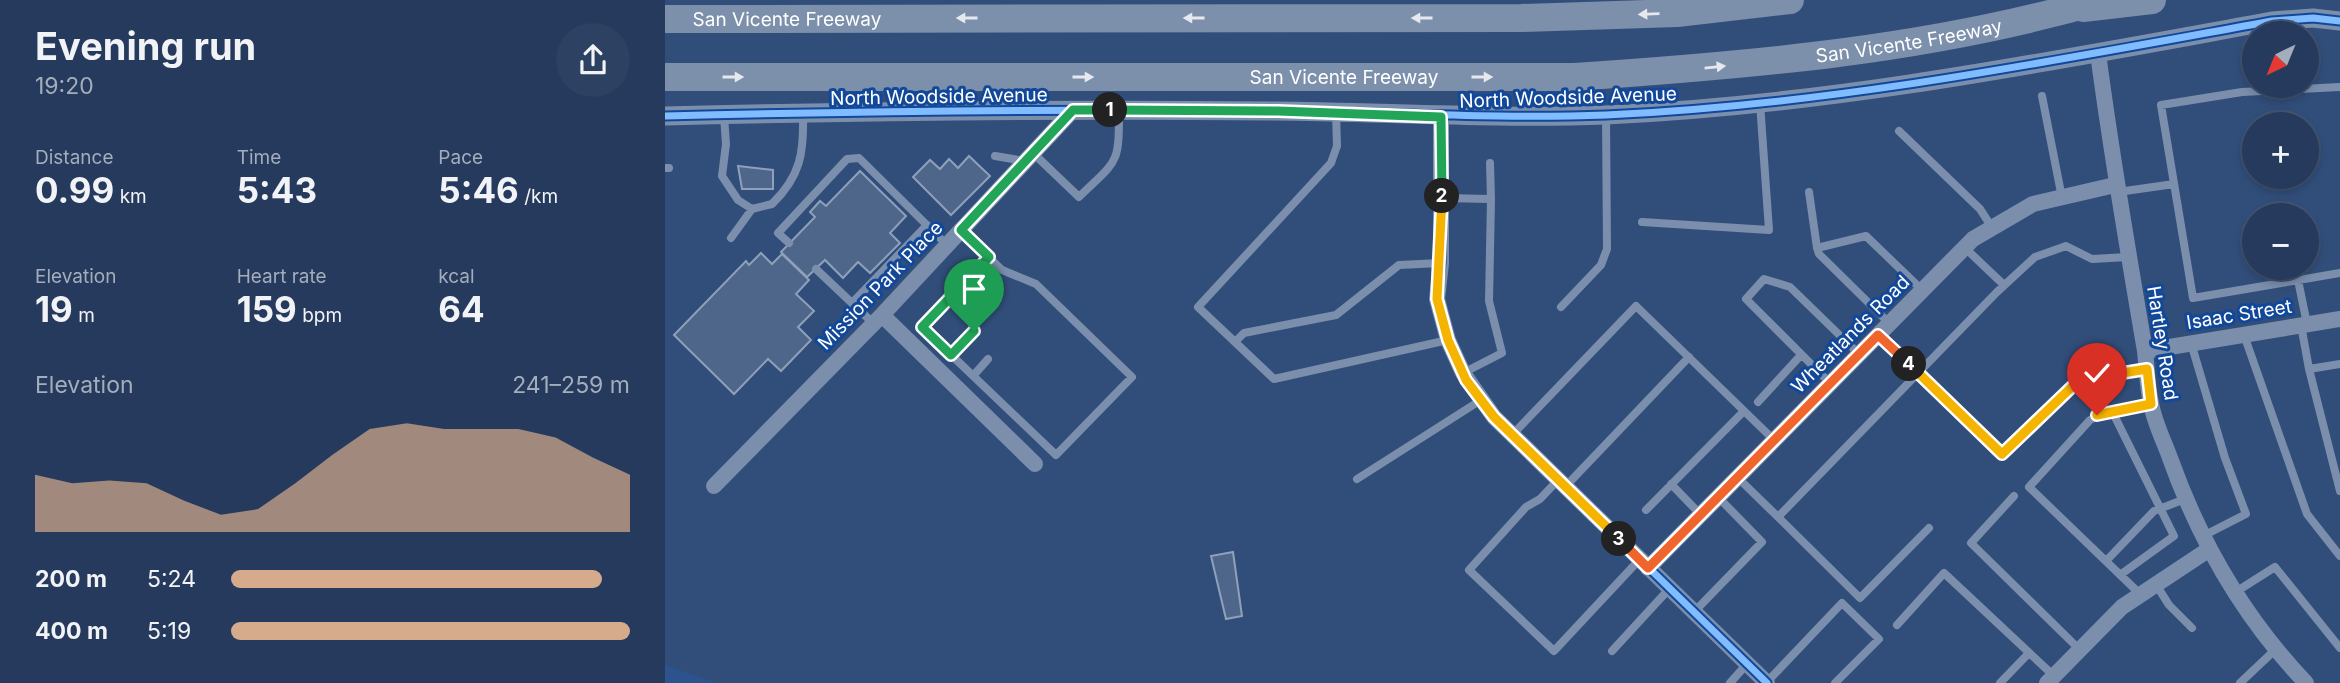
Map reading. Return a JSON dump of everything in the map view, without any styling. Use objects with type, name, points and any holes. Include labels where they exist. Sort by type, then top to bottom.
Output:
[{"type":"highway","name":"San Vicente Freeway","points":[[665,19],[1521,18],[1677,13],[1790,0]]},
{"type":"highway","name":"San Vicente Freeway","points":[[665,77],[1574,77],[1699,68],[1849,52],[2066,10],[2101,0]]},
{"type":"highway","points":[[2066,10],[2152,0]]},
{"type":"street","name":"North Woodside Avenue","points":[[665,116],[1073,110],[1441,117],[1606,115],[1760,103],[1888,87],[2272,21],[2313,18],[2340,21]]},
{"type":"street","name":"Hartley Road","points":[[2098,53],[2116,189],[2145,351],[2151,404],[2185,499],[2205,543],[2234,593],[2276,649],[2306,683]]},
{"type":"street","name":"Mission Park Place","points":[[714,486],[878,319],[1073,110]]},
{"type":"street","points":[[1441,117],[1441,263],[1437,299],[1448,340],[1463,373],[1481,400],[1512,435],[1766,683]]},
{"type":"street","name":"Wheatlands Road","points":[[1644,564],[1701,514],[1964,247],[1991,226],[2033,204],[2116,189]]},
{"type":"street","name":"Isaac Street","points":[[2145,351],[2340,318]]},
{"type":"street","points":[[878,319],[1035,464]]},
{"type":"street","points":[[2051,680],[2139,593],[2205,543]]},
{"type":"lane","points":[[2340,87],[2242,92],[2161,105],[2193,298],[2298,280],[2309,369],[2340,491]]},
{"type":"lane","points":[[2042,96],[2062,198]]},
{"type":"lane","points":[[1642,222],[1769,230],[1760,103]]},
{"type":"lane","points":[[995,156],[1029,157],[1079,197],[1116,160],[1119,110]]},
{"type":"lane","points":[[1336,113],[1337,146],[1331,163],[1198,307],[1274,379],[1448,340]]},
{"type":"lane","points":[[731,238],[752,209],[772,204],[793,177],[804,152],[803,114]]},
{"type":"lane","points":[[724,115],[726,144],[722,176],[739,200],[752,209]]},
{"type":"lane","points":[[1561,306],[1601,265],[1607,249],[1606,115]]},
{"type":"lane","points":[[1899,131],[1980,209],[1991,226]]},
{"type":"lane","points":[[789,243],[778,233],[852,158],[859,158],[947,245]]},
{"type":"lane","points":[[1463,373],[1502,353],[1489,301],[1490,163]]},
{"type":"lane","points":[[2116,189],[2174,184]]},
{"type":"lane","points":[[1809,192],[1819,254],[1918,373],[2002,454],[2079,380],[2147,369]]},
{"type":"lane","points":[[1442,198],[1491,200]]},
{"type":"lane","points":[[852,303],[927,225]]},
{"type":"lane","points":[[961,230],[989,257],[1002,270],[1036,284],[1132,377],[1056,455],[922,327],[989,257]]},
{"type":"lane","points":[[1817,248],[1865,236],[1922,290]]},
{"type":"lane","points":[[1778,517],[2004,285],[2035,257],[2066,246],[2092,259],[2128,257]]},
{"type":"lane","points":[[1964,247],[2004,285]]},
{"type":"lane","points":[[1235,342],[1244,333],[1336,315],[1403,263],[1441,263]]},
{"type":"lane","points":[[816,269],[852,303],[878,319]]},
{"type":"lane","points":[[2319,276],[2340,273]]},
{"type":"lane","points":[[1830,383],[1746,299],[1764,279],[1790,287],[1859,354]]},
{"type":"lane","points":[[1512,435],[1636,306],[1774,440]]},
{"type":"lane","points":[[951,355],[974,331]]},
{"type":"lane","points":[[2244,335],[2308,514],[2340,556]]},
{"type":"lane","points":[[2191,343],[2225,458],[2246,514],[2205,543]]},
{"type":"lane","points":[[1758,402],[1801,355]]},
{"type":"lane","points":[[1644,564],[1554,652],[1469,570],[1526,507],[1562,483],[1689,357]]},
{"type":"lane","points":[[973,376],[988,359]]},
{"type":"lane","points":[[2309,369],[2340,364]]},
{"type":"lane","points":[[1357,479],[1481,400]]},
{"type":"lane","points":[[2139,593],[2029,487],[2090,420],[2112,411],[2151,404]]},
{"type":"lane","points":[[1646,510],[1744,411]]},
{"type":"lane","points":[[2112,411],[2174,536],[2120,575]]},
{"type":"lane","points":[[1737,477],[1860,598],[1929,528]]},
{"type":"lane","points":[[1671,484],[1701,514]]},
{"type":"lane","points":[[2014,496],[1971,543],[2080,650]]},
{"type":"lane","points":[[1694,612],[1762,542],[1718,497]]},
{"type":"lane","points":[[2106,561],[2154,511],[2185,499]]},
{"type":"lane","points":[[2234,593],[2276,567],[2340,649]]},
{"type":"lane","points":[[1897,625],[1944,573],[2029,653],[2051,680]]},
{"type":"lane","points":[[2155,583],[2169,605],[2192,628]]},
{"type":"lane","points":[[1612,651],[1670,589]]},
{"type":"lane","points":[[1766,683],[1842,603],[1879,639],[1835,683]]},
{"type":"lane","points":[[2240,683],[2276,649]]},
{"type":"lane","points":[[2000,683],[2029,653]]},
{"type":"lane","points":[[1730,683],[1747,664]]},
{"type":"water","points":[[665,665],[717,683],[665,683]]},
{"type":"building","points":[[969,156],[990,176],[951,215],[913,177],[930,160],[940,169],[949,159],[958,168]]},
{"type":"building","points":[[738,166],[773,170],[773,189],[742,189]]},
{"type":"building","points":[[860,171],[906,216],[890,233],[900,243],[870,273],[858,262],[843,278],[825,260],[807,277],[781,252],[815,217],[810,212],[820,201],[826,206]]},
{"type":"building","points":[[761,253],[772,264],[782,254],[809,280],[796,294],[814,311],[798,327],[811,340],[781,371],[768,359],[734,394],[674,335],[746,261],[749,265]]},
{"type":"building","points":[[1233,552],[1242,616],[1226,619],[1211,556]]},
{"type":"cycle path","points":[[665,116],[1121,110],[1606,115],[1774,102],[1857,91],[2024,66],[2272,21],[2313,18],[2340,21]]},
{"type":"cycle path","points":[[1441,117],[1441,263],[1437,299],[1448,340],[1463,373],[1494,417],[1767,683]]},
{"type":"route","points":[[974,331],[951,355],[922,327],[989,257],[961,230],[1073,110],[1278,111],[1441,117],[1441,263],[1437,299],[1448,340],[1466,380],[1494,417],[1648,568],[1878,335],[2002,454],[2079,380],[2147,369],[2151,404],[2097,415]]}]
